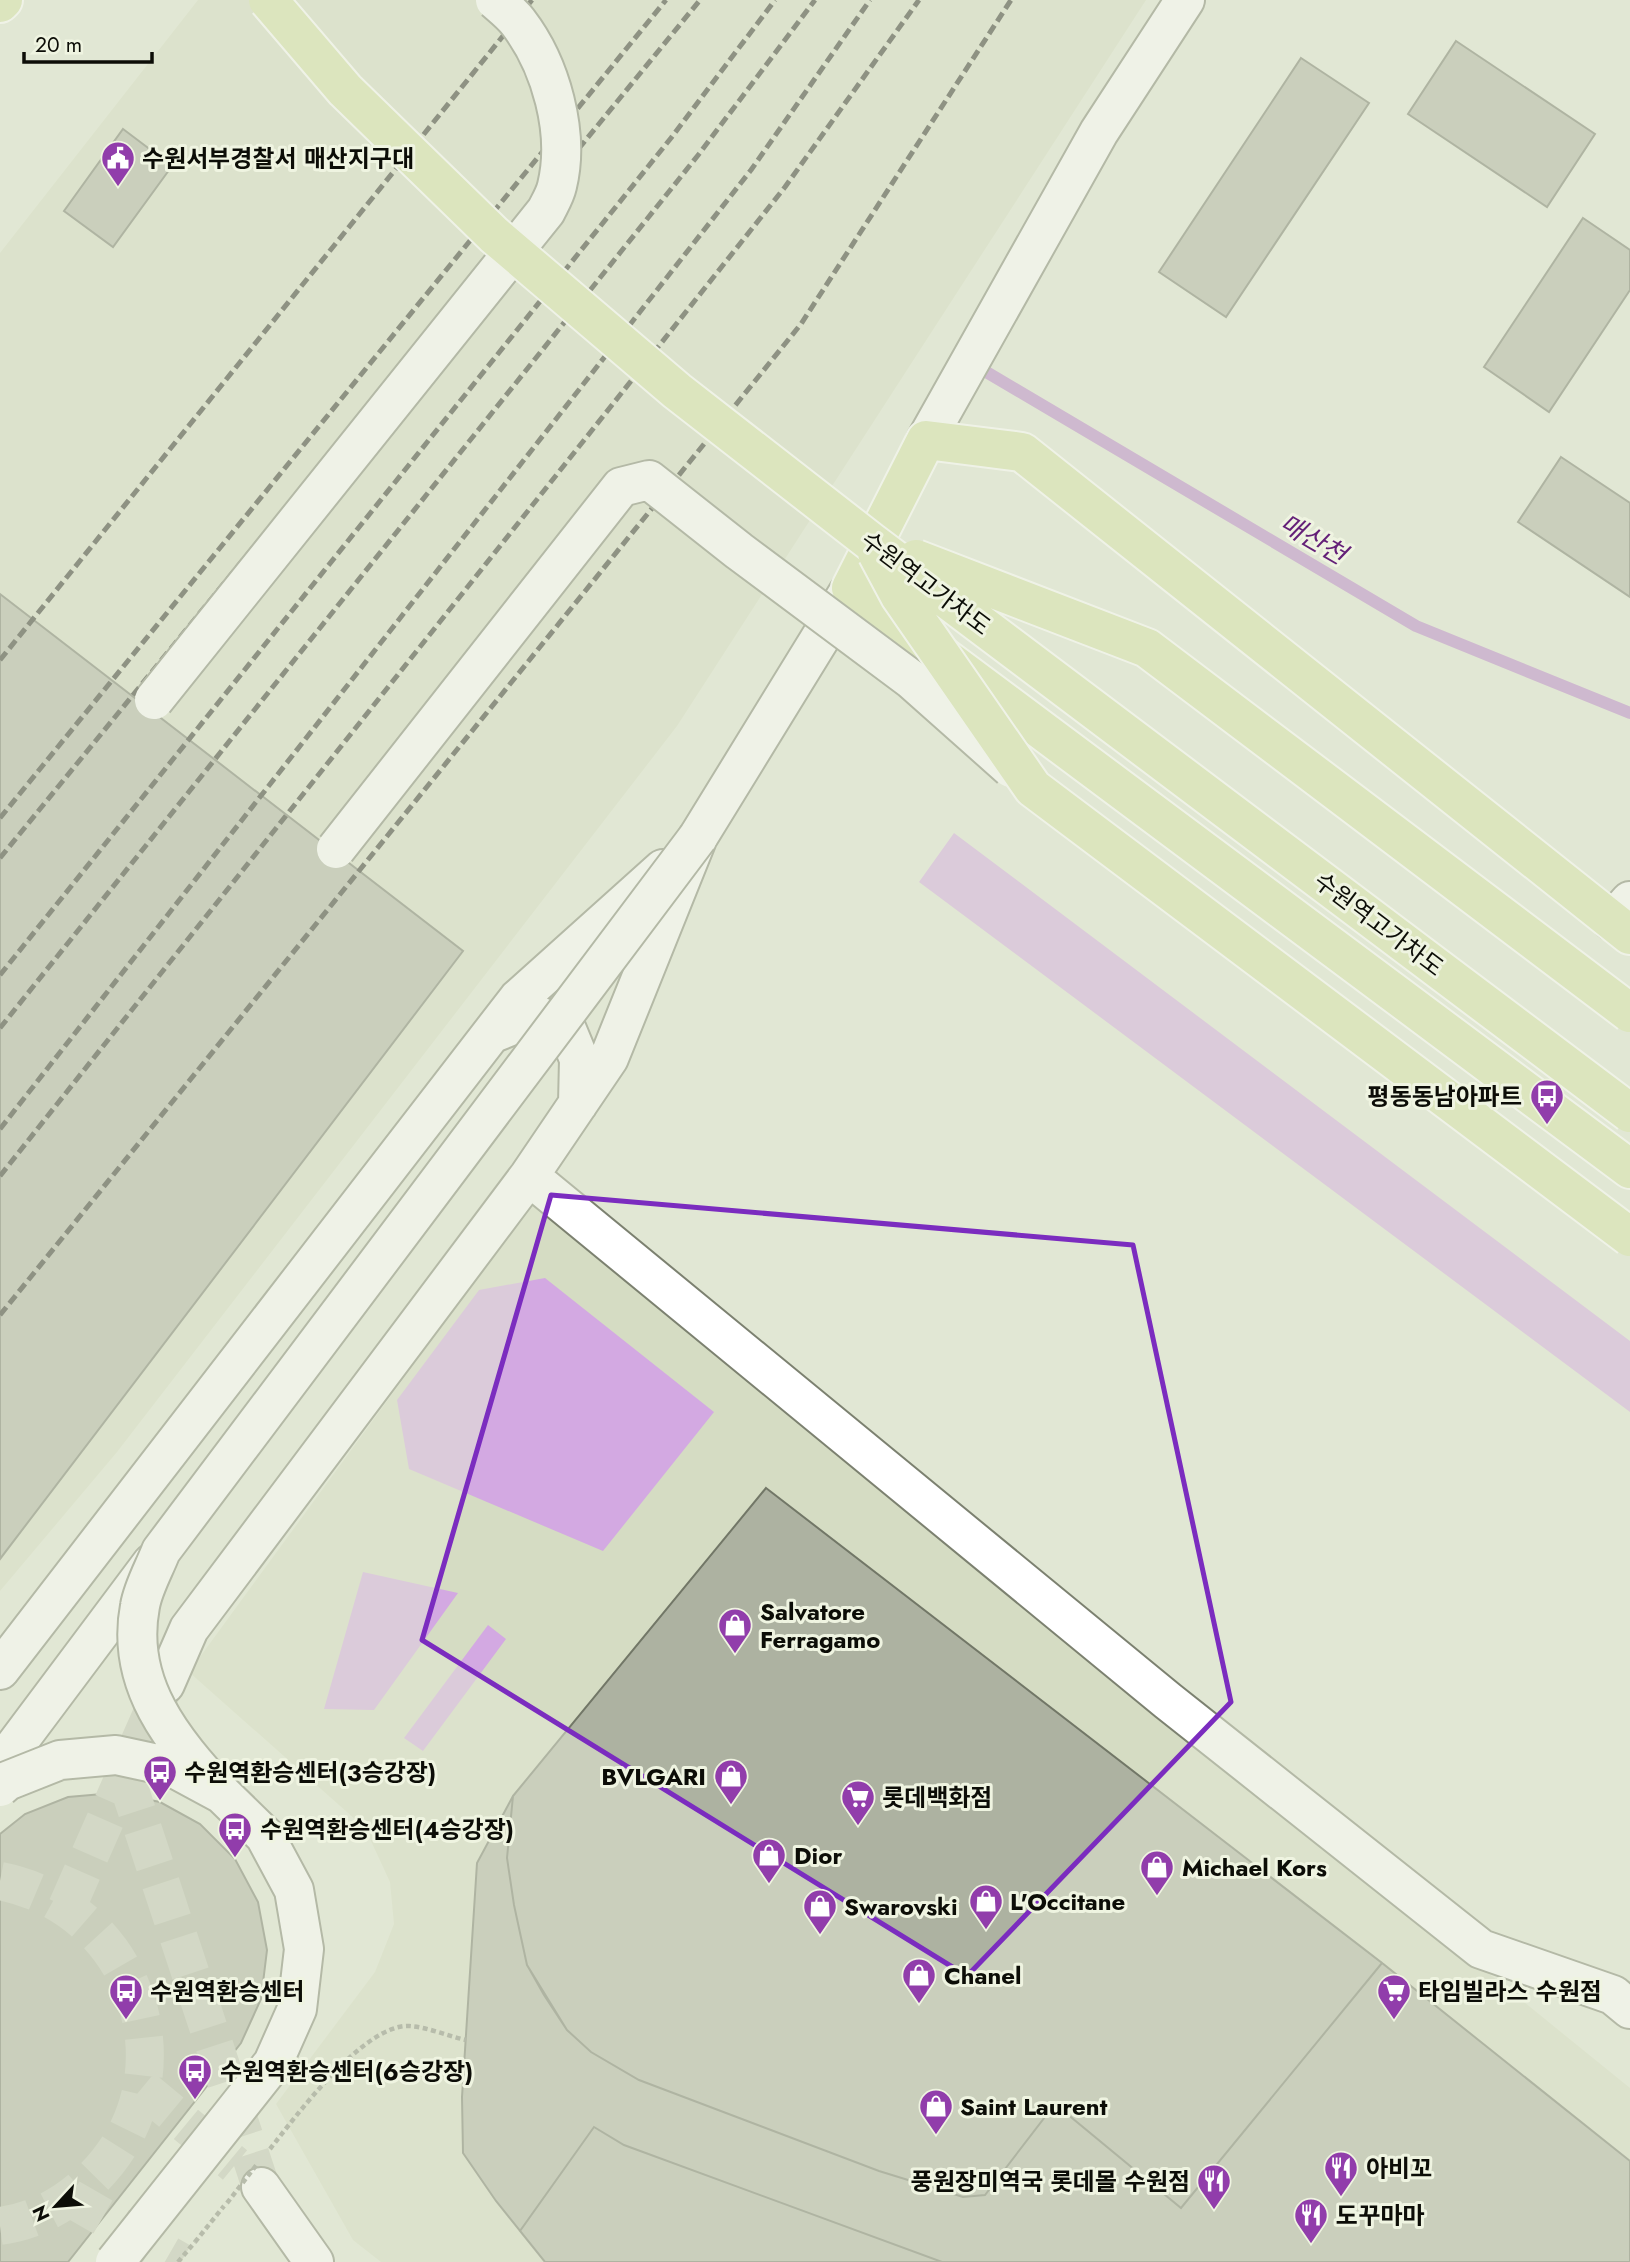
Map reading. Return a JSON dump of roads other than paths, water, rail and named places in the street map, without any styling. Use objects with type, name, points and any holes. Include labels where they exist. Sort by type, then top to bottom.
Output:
[{"type":"main road","name":"수원역고가차도","points":[[268,0],[345,90],[494,235],[677,391],[871,542],[1630,1113]]},
{"type":"main road","points":[[1624,919],[1022,452],[926,440],[851,588],[1630,1169]]},
{"type":"main road","points":[[871,542],[900,596],[1033,788],[1630,1237]]},
{"type":"main road","points":[[871,542],[1147,648],[1630,1013]]},
{"type":"street","points":[[154,700],[546,211],[557,188],[562,151],[550,79],[538,51],[517,20],[495,0]]},
{"type":"street","points":[[926,440],[1099,132],[1185,0]]},
{"type":"street","points":[[336,849],[621,487],[649,480],[912,680],[1033,788]]},
{"type":"street","points":[[0,1766],[698,837],[851,588]]},
{"type":"street","points":[[0,1670],[518,999],[698,837]]},
{"type":"street","points":[[165,1684],[188,1629],[529,1176],[609,1058],[698,837]]},
{"type":"street","points":[[491,1034],[523,1021],[542,1017],[567,1030],[579,1059],[578,1104]]},
{"type":"street","points":[[529,1176],[1168,1700],[1481,1949],[1613,1995],[1630,2009]]},
{"type":"street","points":[[116,2262],[273,2063],[297,2009],[304,1949],[294,1890],[265,1836],[183,1752],[154,1707],[137,1656],[140,1605],[161,1551]]},
{"type":"street","points":[[0,1787],[7,1781],[60,1760],[116,1755],[172,1767],[222,1794]]},
{"type":"street","points":[[261,2187],[314,2262]]},
{"type":"waterway","name":"매산천","points":[[988,373],[1416,626],[1630,713]]},
{"type":"tunnel","points":[[67,1907],[165,1684]]},
{"type":"tunnel","points":[[125,1775],[261,2187]]},
{"type":"tunnel","points":[[0,1881],[50,1899],[91,1928],[120,1966],[139,2010],[145,2057],[138,2104],[117,2149],[81,2189],[63,2202],[33,2218],[0,2226]]},
{"type":"tunnel","points":[[142,2088],[235,2165]]},
{"type":"tunnel","points":[[70,2198],[181,2262]]},
{"type":"railway","points":[[0,660],[532,0]]},
{"type":"railway","points":[[0,818],[666,0]]},
{"type":"railway","points":[[0,858],[700,0]]},
{"type":"railway","points":[[0,975],[671,138],[775,0]]},
{"type":"railway","points":[[0,1028],[699,154],[815,0]]},
{"type":"railway","points":[[0,1129],[751,170],[870,0]]},
{"type":"railway","points":[[0,1176],[785,187],[919,0]]},
{"type":"railway","points":[[0,1315],[801,324],[1011,0]]},
{"type":"place","name":"수원서부경찰서 매산지구대","points":[[118,188]]},
{"type":"place","name":"평동동남아파트","points":[[1547,1126]]},
{"type":"place","name":"Salvatore Ferragamo","points":[[735,1655]]},
{"type":"place","name":"수원역환승센터(3승강장)","points":[[160,1802]]},
{"type":"place","name":"BVLGARI","points":[[731,1806]]},
{"type":"place","name":"롯데백화점","points":[[858,1827]]},
{"type":"place","name":"수원역환승센터(4승강장)","points":[[235,1859]]},
{"type":"place","name":"Dior","points":[[769,1885]]},
{"type":"place","name":"Michael Kors","points":[[1157,1897]]},
{"type":"place","name":"L'Occitane","points":[[986,1931]]},
{"type":"place","name":"Swarovski","points":[[820,1936]]},
{"type":"place","name":"Chanel","points":[[919,2005]]},
{"type":"place","name":"수원역환승센터","points":[[126,2021]]},
{"type":"place","name":"타임빌라스 수원점","points":[[1394,2021]]},
{"type":"place","name":"수원역환승센터(6승강장)","points":[[195,2101]]},
{"type":"place","name":"Saint Laurent","points":[[936,2136]]},
{"type":"place","name":"아비꼬","points":[[1341,2198]]},
{"type":"place","name":"풍원장미역국 롯데몰 수원점","points":[[1214,2211]]},
{"type":"place","name":"도꾸마마","points":[[1311,2245]]}]
